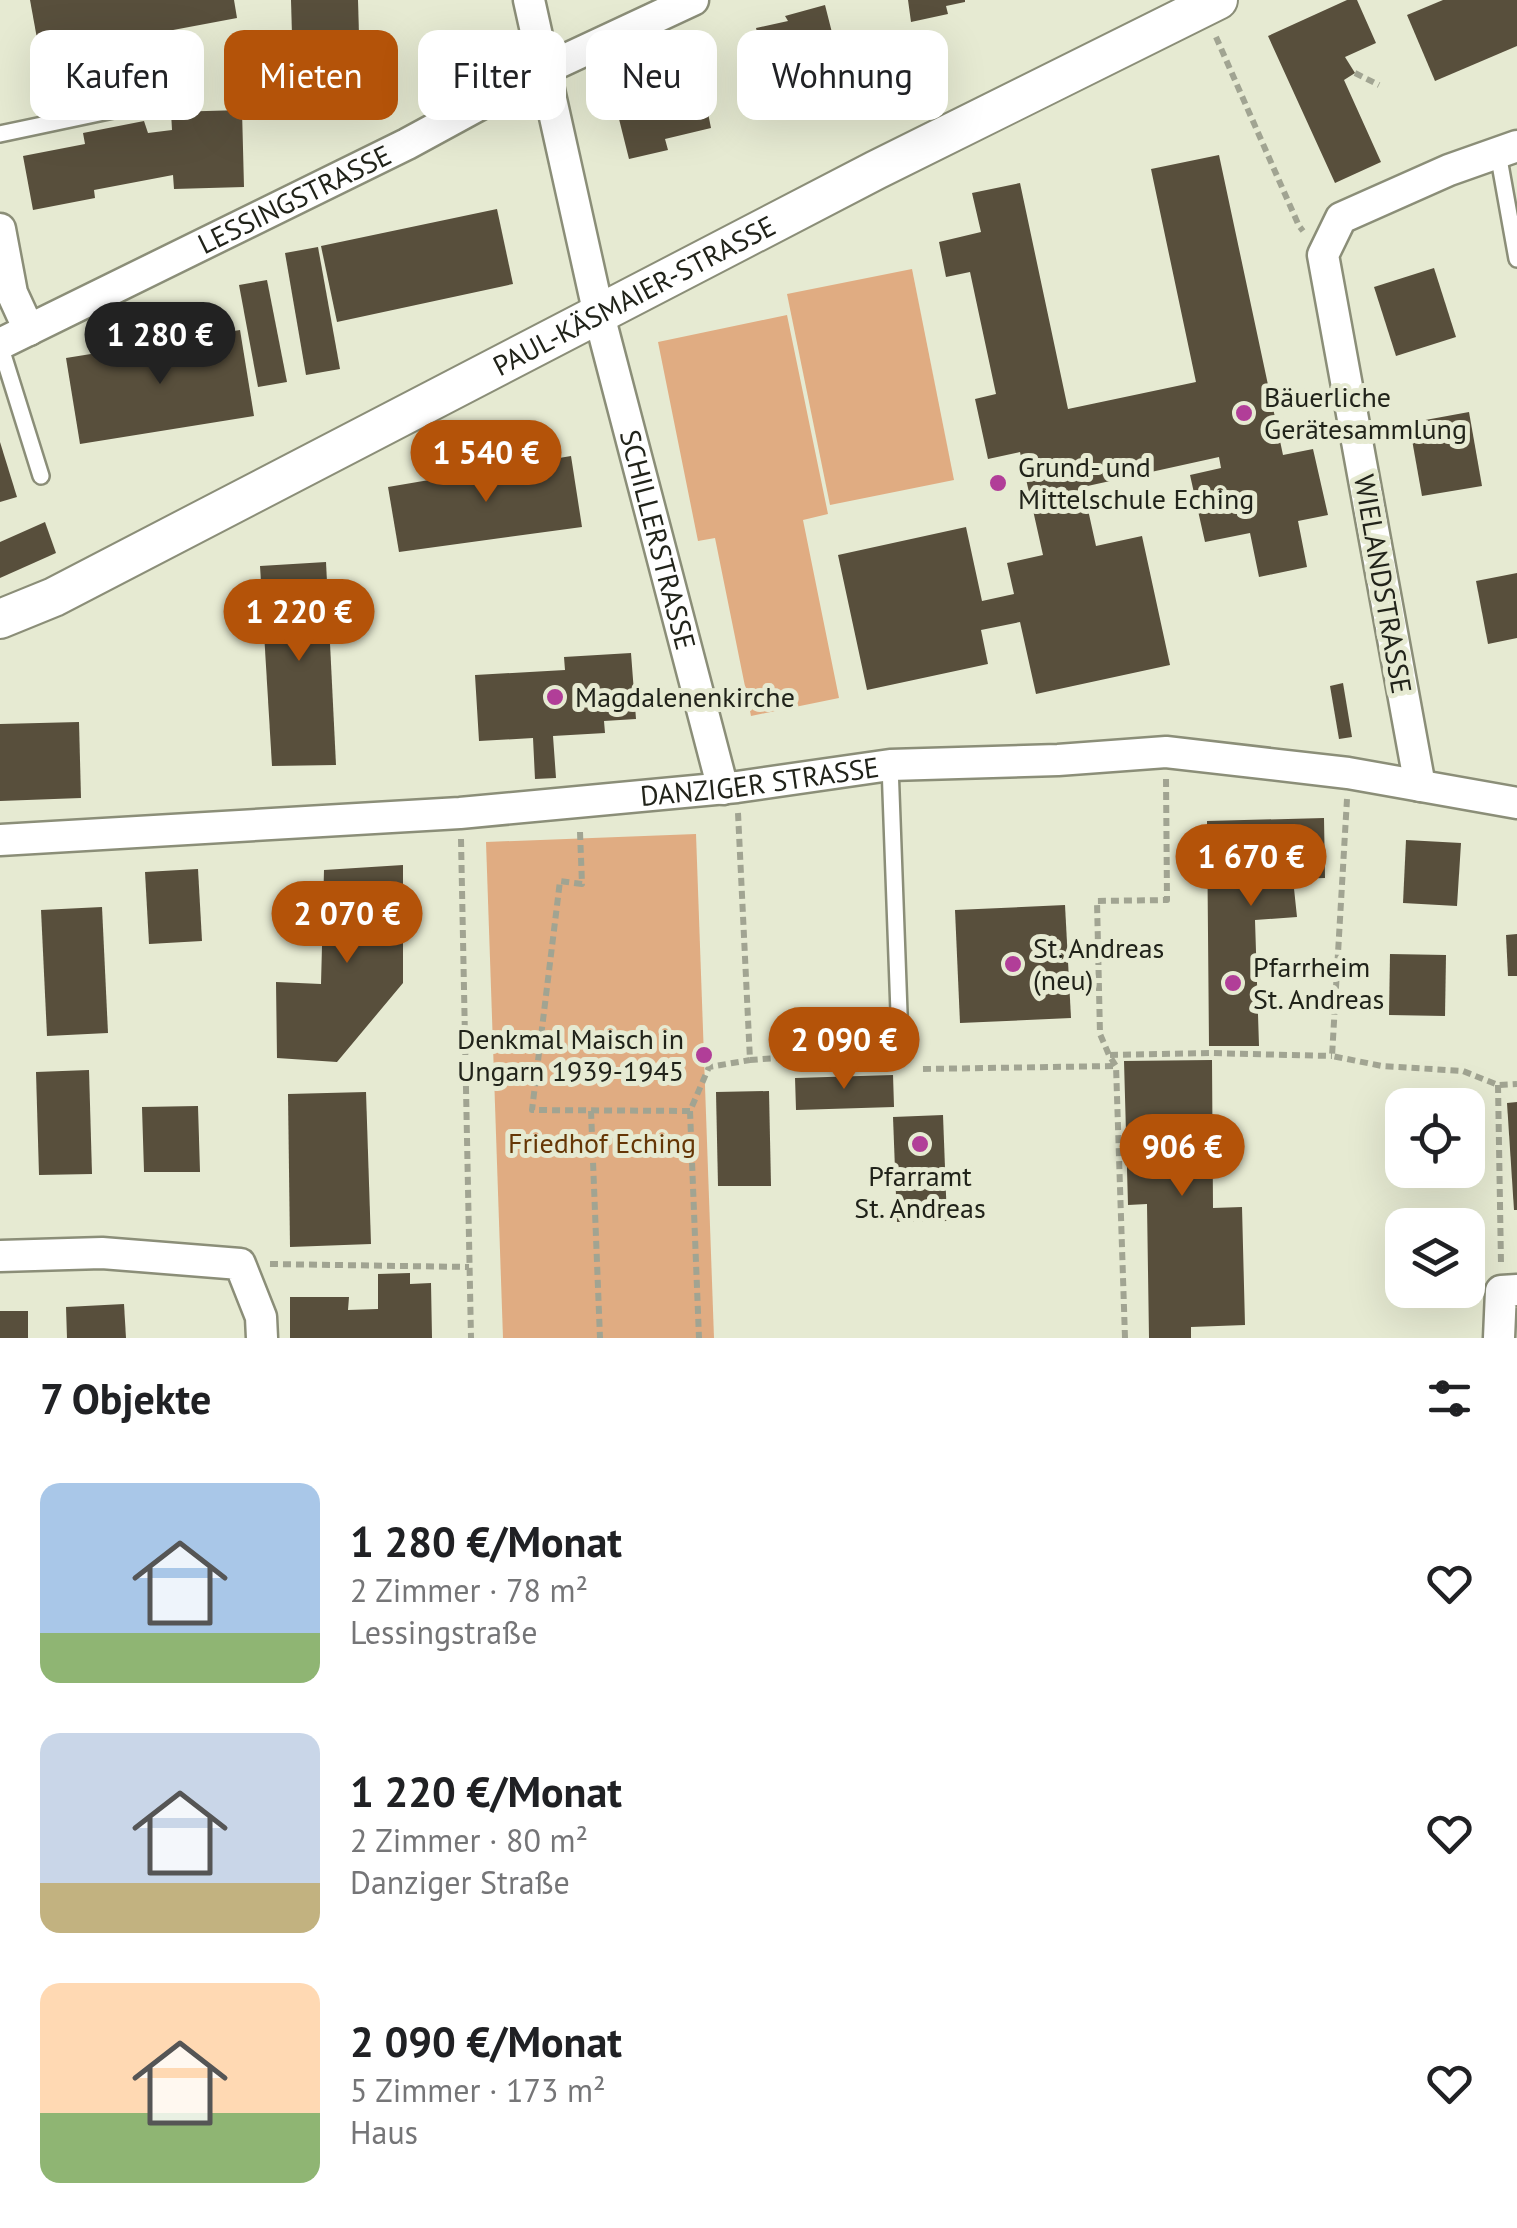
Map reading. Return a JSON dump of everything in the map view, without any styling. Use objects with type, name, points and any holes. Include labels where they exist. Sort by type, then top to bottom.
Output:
[{"type":"street","name":"SCHILLERSTRASSE","points":[[529,0],[536,30]]},
{"type":"street","name":"LESSINGSTRASSE","points":[[566,60],[693,0]]},
{"type":"street","name":"PAUL-KÄSMAIER-STRASSE","points":[[0,619],[54,597],[876,170],[1210,4]]},
{"type":"street","name":"LESSINGSTRASSE","points":[[0,344],[451,120]]},
{"type":"street","name":"SCHILLERSTRASSE","points":[[557,120],[599,314],[730,788]]},
{"type":"street","points":[[1323,255],[1341,218],[1507,149]]},
{"type":"street","points":[[0,229],[12,294],[29,330]]},
{"type":"street","name":"WIELANDSTRASSE","points":[[1323,255],[1420,786]]},
{"type":"street","name":"DANZIGER STRASSE","points":[[0,840],[580,802],[730,788],[890,765],[1166,752],[1348,773],[1517,802]]},
{"type":"street","points":[[0,1256],[102,1252],[240,1264],[261,1316],[262,1338]]},
{"type":"street","points":[[1498,1338],[1509,1290]]},
{"type":"lane","points":[[0,134],[67,120]]},
{"type":"lane","points":[[1507,149],[1517,259]]},
{"type":"lane","points":[[0,344],[40,476]]},
{"type":"lane","points":[[890,765],[900,1040]]},
{"type":"path","points":[[1210,4],[1298,226],[1323,255]]},
{"type":"path","points":[[1356,73],[1379,85]]},
{"type":"path","points":[[1124,1338],[1116,1066],[1100,1034],[1096,901],[1167,900],[1166,752]]},
{"type":"path","points":[[1332,1056],[1348,773]]},
{"type":"path","points":[[730,788],[750,1060]]},
{"type":"path","points":[[580,802],[582,884],[560,881],[532,1110],[690,1111]]},
{"type":"path","points":[[460,812],[471,1338]]},
{"type":"path","points":[[1108,1056],[1210,1052],[1332,1056],[1382,1066],[1462,1071],[1498,1085],[1517,1084]]},
{"type":"path","points":[[699,1338],[690,1111],[709,1067],[805,1056]]},
{"type":"path","points":[[922,1069],[1116,1066]]},
{"type":"path","points":[[1498,1085],[1509,1290]]},
{"type":"path","points":[[591,1111],[600,1338]]},
{"type":"path","points":[[240,1264],[469,1267]]},
{"type":"green space","points":[[912,269],[954,480],[830,505],[787,294]]},
{"type":"green space","points":[[787,315],[828,514],[803,520],[839,698],[751,716],[715,538],[698,541],[658,342]]},
{"type":"green space","name":"Friedhof Eching","points":[[696,834],[714,1338],[503,1338],[486,842]]},
{"type":"building","points":[[30,0],[234,0],[237,18],[173,30],[35,30]]},
{"type":"building","points":[[291,0],[358,0],[359,30],[292,30]]},
{"type":"building","points":[[908,0],[965,2],[946,6],[948,14],[911,22]]},
{"type":"building","points":[[1347,0],[1357,0],[1376,43],[1345,57],[1355,73],[1344,80],[1381,162],[1335,183],[1268,36]]},
{"type":"building","points":[[1443,0],[1517,0],[1517,46],[1435,81],[1407,15]]},
{"type":"building","points":[[825,5],[831,30],[756,30],[788,21],[785,16]]},
{"type":"building","points":[[204,111],[224,111],[224,120],[242,120],[244,187],[174,189],[173,175],[94,190],[95,198],[33,210],[23,156],[85,144],[83,133],[144,121],[148,133],[172,130],[171,120],[204,120]]},
{"type":"building","points":[[619,120],[709,120],[711,128],[665,139],[668,150],[629,159]]},
{"type":"building","points":[[1219,155],[1283,455],[1313,449],[1328,515],[1298,521],[1307,567],[1259,577],[1250,533],[1205,542],[1190,475],[1221,468],[1219,457],[1083,487],[1096,546],[1142,536],[1170,665],[1036,694],[1020,622],[981,630],[988,664],[867,690],[838,555],[966,527],[982,601],[1014,594],[1007,563],[1043,555],[1020,452],[988,459],[975,399],[996,394],[970,272],[946,277],[939,242],[981,232],[972,193],[1020,183],[1068,409],[1196,382],[1151,169]]},
{"type":"building","points":[[497,209],[513,284],[337,322],[321,246]]},
{"type":"building","points":[[318,247],[340,369],[306,375],[285,253]]},
{"type":"building","points":[[1434,268],[1456,337],[1396,356],[1374,287]]},
{"type":"building","points":[[267,280],[287,382],[258,387],[239,285]]},
{"type":"building","points":[[240,330],[254,416],[80,444],[66,358]]},
{"type":"building","points":[[1469,412],[1482,486],[1422,496],[1409,423]]},
{"type":"building","points":[[0,442],[17,497],[0,502]]},
{"type":"building","points":[[571,456],[582,527],[399,552],[388,487]]},
{"type":"building","points":[[45,522],[56,553],[0,578],[0,542]]},
{"type":"building","points":[[326,562],[336,765],[272,766],[260,566]]},
{"type":"building","points":[[1517,573],[1517,638],[1488,644],[1476,581]]},
{"type":"building","name":"Magdalenenkirche","points":[[631,653],[636,719],[604,721],[605,733],[553,736],[556,778],[535,779],[533,738],[479,741],[475,675],[565,670],[564,657]]},
{"type":"building","points":[[1343,683],[1352,737],[1339,739],[1330,686]]},
{"type":"building","points":[[79,722],[81,798],[0,801],[0,724]]},
{"type":"building","points":[[1324,818],[1325,878],[1293,879],[1297,917],[1255,920],[1259,1046],[1209,1046],[1207,821]]},
{"type":"building","points":[[1406,840],[1461,843],[1457,906],[1403,903]]},
{"type":"building","points":[[403,865],[403,983],[337,1062],[277,1058],[276,982],[321,984],[324,870]]},
{"type":"building","points":[[198,869],[202,941],[149,944],[145,872]]},
{"type":"building","name":"St. Andreas (neu)","points":[[1065,905],[1071,1018],[960,1023],[955,910]]},
{"type":"building","points":[[102,907],[108,1033],[47,1036],[41,910]]},
{"type":"building","points":[[1517,934],[1517,976],[1508,976],[1506,935]]},
{"type":"building","points":[[1390,954],[1446,955],[1445,1016],[1389,1015]]},
{"type":"building","points":[[1212,1060],[1213,1208],[1242,1207],[1245,1325],[1191,1327],[1191,1338],[1149,1338],[1147,1204],[1128,1205],[1124,1061]]},
{"type":"building","points":[[89,1070],[92,1174],[39,1175],[36,1072]]},
{"type":"building","points":[[893,1075],[894,1107],[796,1110],[795,1078]]},
{"type":"building","points":[[769,1091],[771,1186],[718,1186],[716,1092]]},
{"type":"building","points":[[366,1092],[371,1244],[290,1247],[288,1094]]},
{"type":"building","points":[[1517,1102],[1517,1210],[1514,1210],[1507,1103]]},
{"type":"building","points":[[198,1106],[200,1172],[144,1172],[142,1107]]},
{"type":"building","points":[[943,1115],[947,1221],[897,1222],[893,1117]]},
{"type":"building","points":[[410,1273],[410,1284],[431,1283],[432,1338],[290,1338],[290,1297],[349,1297],[348,1310],[378,1309],[378,1274]]},
{"type":"building","points":[[124,1304],[126,1338],[67,1338],[66,1307]]},
{"type":"building","points":[[0,1311],[28,1311],[28,1338],[0,1338]]},
{"type":"place","name":"Bäuerliche Gerätesammlung","points":[[1244,413]]},
{"type":"place","name":"Grund- und Mittelschule Eching","points":[[998,483]]},
{"type":"place","name":"Magdalenenkirche","points":[[555,697]]},
{"type":"place","name":"St. Andreas (neu)","points":[[1013,964]]},
{"type":"place","name":"Pfarrheim St. Andreas","points":[[1233,983]]},
{"type":"place","name":"Denkmal Maisch in Ungarn 1939-1945","points":[[704,1055]]},
{"type":"place","name":"Pfarramt St. Andreas","points":[[920,1144]]}]
